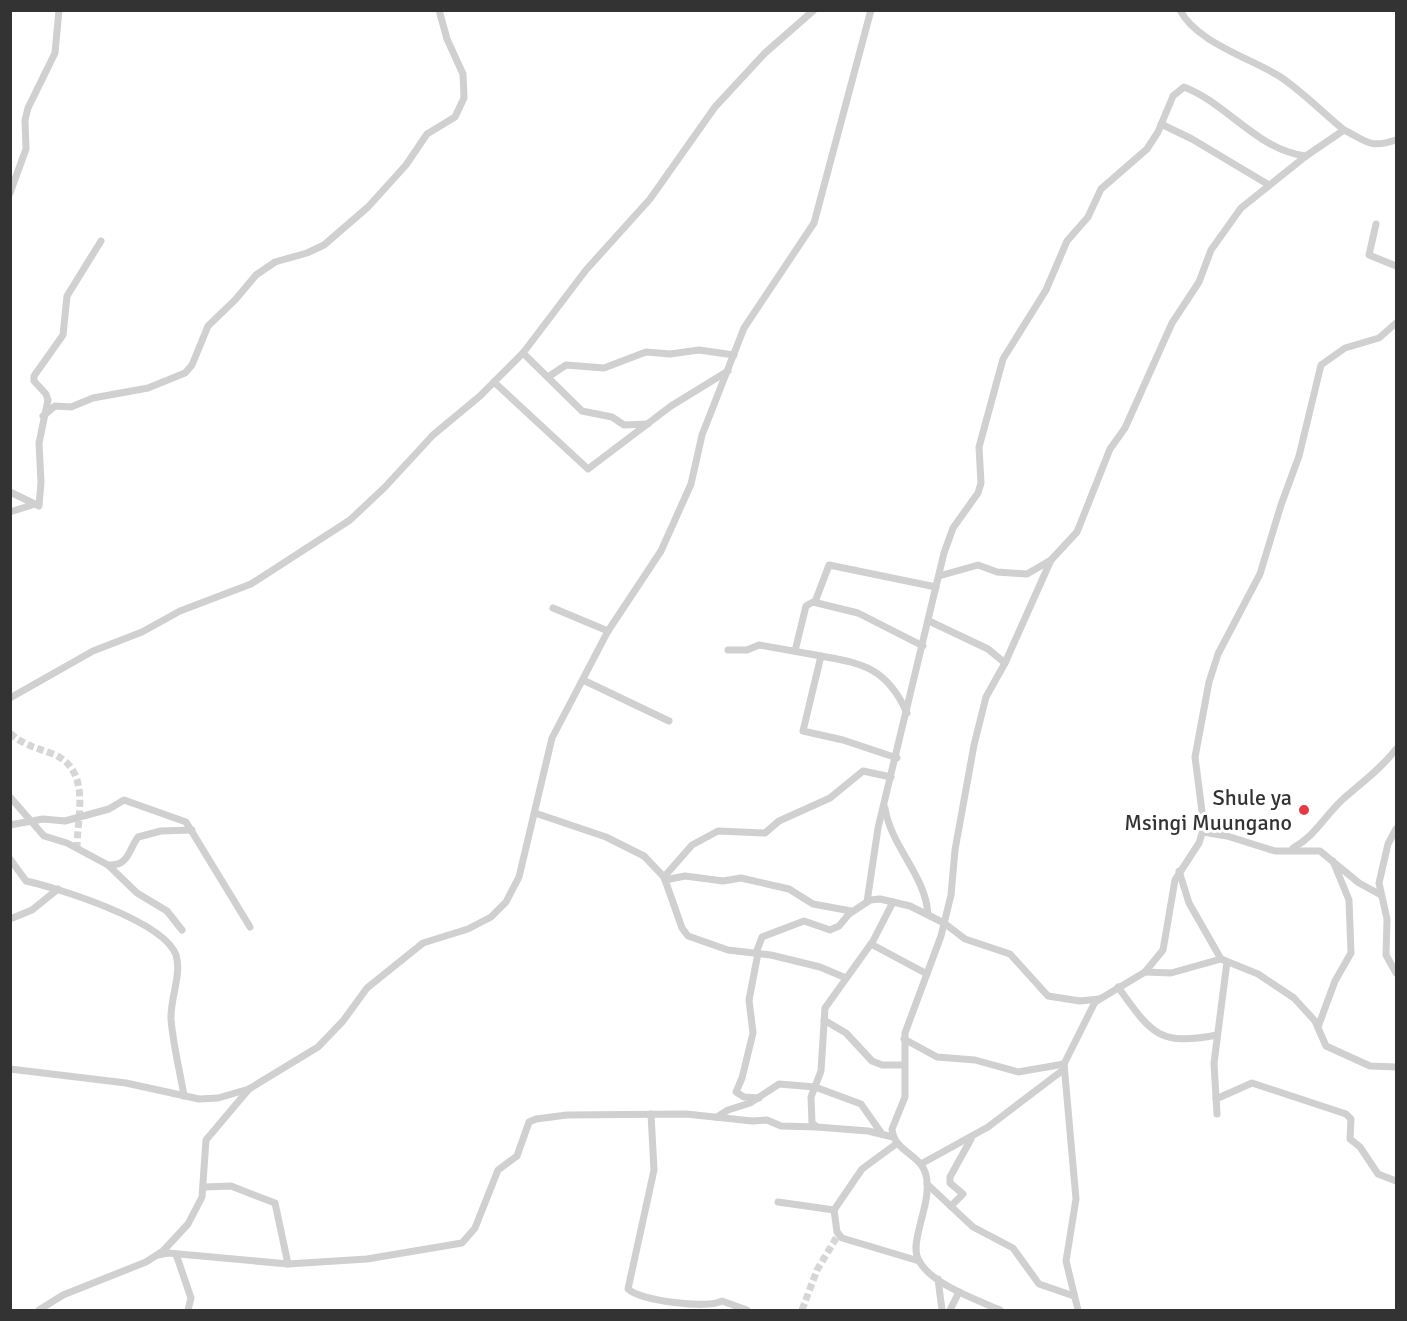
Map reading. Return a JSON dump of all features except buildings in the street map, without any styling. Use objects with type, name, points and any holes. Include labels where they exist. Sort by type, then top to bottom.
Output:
[{"type":"street","points":[[10,193],[26,149],[25,120],[28,108],[55,52],[59,10]]},
{"type":"street","points":[[43,416],[55,406],[71,407],[93,398],[148,388],[185,373],[192,365],[208,326],[235,300],[256,275],[275,262],[301,255],[324,245],[368,207],[406,165],[426,134],[455,117],[464,98],[463,74],[447,39],[439,10]]},
{"type":"street","points":[[10,698],[93,651],[142,632],[180,611],[251,584],[337,530],[385,487],[433,435],[494,382],[523,352],[585,270],[650,199],[715,107],[765,53],[814,10]]},
{"type":"street","points":[[10,1069],[117,1082],[184,1096],[218,1098],[249,1089],[318,1047],[343,1021],[367,988],[423,944],[476,926],[501,908],[519,877],[552,738],[608,631],[661,551],[691,484],[702,435],[753,314],[771,291],[818,214],[871,10]]},
{"type":"street","points":[[1180,10],[1189,23],[1218,45],[1281,78],[1344,130],[1378,146],[1396,140]]},
{"type":"street","points":[[867,902],[884,803],[897,758],[936,587],[953,528],[978,493],[981,483],[979,447],[1003,358],[1046,290],[1067,241],[1088,217],[1101,189],[1147,149],[1173,96],[1184,87],[1253,133],[1284,150],[1306,156]]},
{"type":"street","points":[[1161,124],[1192,139],[1269,185]]},
{"type":"street","points":[[895,1141],[892,1128],[905,1097],[904,1039],[944,923],[951,895],[955,850],[979,721],[986,697],[1005,663],[1052,560],[1077,532],[1110,448],[1125,428],[1172,323],[1199,282],[1211,250],[1241,208],[1306,156],[1344,130]]},
{"type":"street","points":[[1376,224],[1369,255],[1396,266]]},
{"type":"street","points":[[10,492],[39,507],[41,498],[39,443],[48,398],[35,383],[34,376],[63,334],[67,296],[101,241]]},
{"type":"street","points":[[921,1164],[972,1137],[1034,1095],[1064,1067],[1084,1019],[1099,999],[1145,972],[1163,950],[1175,880],[1203,832],[1204,816],[1195,757],[1209,682],[1218,654],[1262,567],[1299,456],[1321,365],[1340,351],[1379,338],[1396,323]]},
{"type":"street","points":[[548,377],[566,365],[604,368],[646,352],[670,354],[699,350],[734,355]]},
{"type":"street","points":[[523,352],[582,411],[612,417],[624,424],[648,424]]},
{"type":"street","points":[[494,382],[588,469],[692,392],[728,371]]},
{"type":"street","points":[[10,512],[32,505]]},
{"type":"street","points":[[939,576],[978,565],[998,572],[1027,574],[1052,560]]},
{"type":"street","points":[[815,602],[829,565],[936,587]]},
{"type":"street","points":[[795,651],[807,605],[815,602],[858,613],[922,646]]},
{"type":"street","points":[[553,608],[608,631]]},
{"type":"street","points":[[929,621],[988,649],[1005,663]]},
{"type":"street","points":[[728,650],[747,650],[759,645],[839,657],[881,674],[896,691],[907,712]]},
{"type":"street","points":[[821,656],[803,731],[843,740],[897,758]]},
{"type":"street","points":[[582,680],[669,721]]},
{"type":"street","points":[[1288,851],[1311,837],[1341,801],[1384,764],[1396,749]]},
{"type":"street","points":[[664,879],[692,845],[718,831],[765,832],[779,821],[830,798],[863,771],[891,777]]},
{"type":"street","points":[[10,797],[44,836],[71,844],[108,865],[137,893],[167,911],[182,930]]},
{"type":"street","points":[[10,825],[29,820],[65,821],[109,809],[123,800],[182,820],[192,830],[250,927]]},
{"type":"street","points":[[884,803],[889,826],[923,888],[928,914]]},
{"type":"street","points":[[535,813],[616,842],[644,856],[664,879],[686,934],[728,950],[757,953],[820,967],[846,978]]},
{"type":"street","points":[[1396,829],[1388,844],[1380,872],[1381,894],[1386,913],[1385,950],[1396,973]]},
{"type":"street","points":[[108,865],[118,865],[124,861],[132,851],[138,837],[161,831],[192,830]]},
{"type":"street","points":[[1203,832],[1227,836],[1275,852],[1312,849],[1332,858],[1359,883],[1381,894]]},
{"type":"street","points":[[10,858],[26,881],[58,889],[105,906],[147,926],[172,948],[176,959],[176,974],[171,1018],[184,1096]]},
{"type":"street","points":[[1318,1027],[1335,981],[1351,953],[1349,900],[1332,858]]},
{"type":"street","points":[[1179,871],[1189,903],[1224,960],[1258,974],[1288,993],[1318,1027],[1326,1046],[1370,1066],[1396,1067]]},
{"type":"street","points":[[664,879],[685,876],[723,881],[741,878],[789,889],[813,904],[852,911]]},
{"type":"street","points":[[10,919],[32,910],[58,889]]},
{"type":"street","points":[[759,1098],[744,1097],[736,1092],[753,1033],[749,1000],[757,953],[762,938],[804,921],[826,930],[834,929],[852,911],[867,902],[880,899],[928,914],[965,939],[1010,954],[1048,996],[1080,1000],[1099,999]]},
{"type":"street","points":[[817,1127],[812,1123],[810,1105],[821,1071],[824,1020],[828,1002],[871,944],[893,902]]},
{"type":"street","points":[[1386,913],[1396,912]]},
{"type":"street","points":[[871,944],[927,974]]},
{"type":"street","points":[[1145,972],[1171,973],[1224,960]]},
{"type":"street","points":[[1217,1114],[1214,1063],[1224,960]]},
{"type":"street","points":[[1118,987],[1143,1020],[1166,1038],[1190,1039],[1217,1035]]},
{"type":"street","points":[[824,1020],[846,1033],[866,1057],[877,1064],[904,1065]]},
{"type":"street","points":[[904,1039],[937,1057],[975,1060],[1018,1072],[1064,1067]]},
{"type":"street","points":[[1064,1067],[1076,1192],[1066,1254],[1078,1311]]},
{"type":"street","points":[[1216,1099],[1252,1083],[1346,1114],[1351,1119],[1350,1139],[1360,1146],[1378,1174],[1396,1182]]},
{"type":"street","points":[[717,1117],[759,1098],[782,1084],[815,1087],[861,1104],[882,1134]]},
{"type":"street","points":[[158,1256],[188,1224],[200,1202],[204,1187],[205,1143],[249,1089]]},
{"type":"street","points":[[651,1114],[654,1170],[628,1287],[636,1294],[660,1300],[713,1305],[722,1301],[747,1311]]},
{"type":"street","points":[[39,1311],[63,1295],[158,1256],[176,1254],[288,1264],[378,1257],[462,1243],[475,1228],[498,1170],[517,1156],[531,1120],[567,1115],[651,1114],[767,1120],[781,1126],[817,1127],[882,1134],[895,1141],[921,1164],[927,1184],[917,1240],[919,1261]]},
{"type":"street","points":[[951,1206],[963,1192],[950,1183],[950,1177],[972,1137]]},
{"type":"street","points":[[895,1141],[862,1170],[834,1210],[837,1232],[842,1238],[919,1261],[938,1279],[959,1292],[1000,1311]]},
{"type":"street","points":[[927,1184],[973,1227],[1013,1248],[1040,1284],[1074,1296]]},
{"type":"street","points":[[204,1187],[231,1186],[275,1203],[280,1215],[288,1264]]},
{"type":"street","points":[[778,1202],[834,1210]]},
{"type":"street","points":[[176,1254],[191,1298],[188,1311]]},
{"type":"street","points":[[938,1279],[942,1311]]},
{"type":"street","points":[[950,1311],[959,1292]]},
{"type":"tunnel","points":[[10,733],[25,743],[65,761],[73,771],[80,795],[77,848]]},
{"type":"tunnel","points":[[802,1310],[817,1270],[838,1235]]},
{"type":"place","name":"Shule ya Msingi Muungano","points":[[1304,810]]}]
